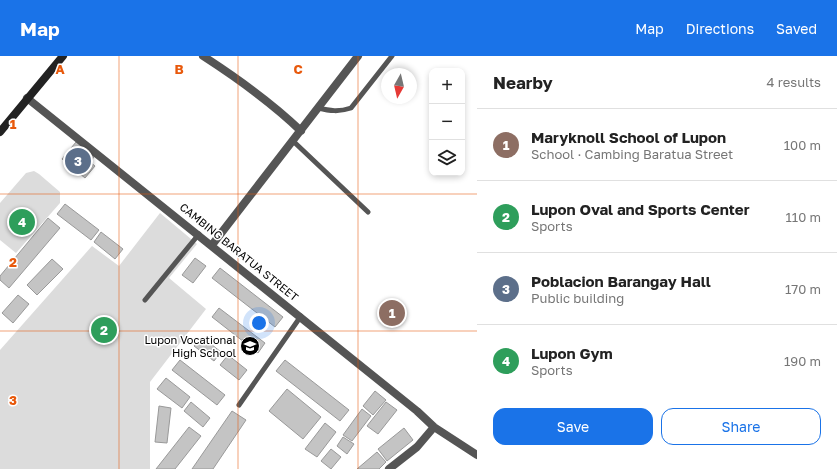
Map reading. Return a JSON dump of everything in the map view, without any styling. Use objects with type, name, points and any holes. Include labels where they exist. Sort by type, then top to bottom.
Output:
[{"type":"street","points":[[0,132],[63,56]]},
{"type":"street","points":[[203,56],[259,95],[301,131]]},
{"type":"street","points":[[212,245],[358,56]]},
{"type":"street","name":"CAMBING BARATUA STREET","points":[[27,98],[301,316],[417,411],[434,427],[477,455]]},
{"type":"street","points":[[389,469],[417,446],[434,427]]},
{"type":"lane","points":[[318,108],[341,111],[351,108],[392,56]]},
{"type":"lane","points":[[293,141],[368,212]]},
{"type":"lane","points":[[145,300],[199,234]]},
{"type":"lane","points":[[239,405],[301,316]]},
{"type":"shaded area","points":[[34,171],[60,192],[60,203],[16,253],[0,240],[0,203],[26,173]]},
{"type":"shaded area","points":[[160,213],[197,244],[169,278],[206,309],[150,382],[150,469],[0,469],[0,350],[92,246],[119,266]]},
{"type":"building","points":[[76,142],[94,157],[90,162],[95,166],[85,178],[62,159]]},
{"type":"building","points":[[65,204],[99,230],[91,240],[57,214]]},
{"type":"building","points":[[48,218],[60,228],[9,288],[0,280],[0,276]]},
{"type":"building","points":[[101,232],[123,249],[115,259],[94,242]]},
{"type":"building","points":[[195,258],[206,266],[193,283],[182,275]]},
{"type":"building","points":[[52,259],[63,269],[37,295],[27,285]]},
{"type":"building","points":[[220,268],[283,317],[275,327],[212,278]]},
{"type":"building","points":[[18,295],[29,304],[13,323],[2,313]]},
{"type":"building","points":[[219,308],[265,343],[258,353],[212,317]]},
{"type":"building","points":[[202,337],[221,352],[214,361],[194,346]]},
{"type":"building","points":[[228,355],[247,370],[239,380],[220,365]]},
{"type":"building","points":[[180,360],[225,395],[217,405],[172,370]]},
{"type":"building","points":[[285,360],[349,410],[340,421],[276,371]]},
{"type":"building","points":[[166,378],[190,397],[182,408],[157,389]]},
{"type":"building","points":[[287,389],[321,417],[303,439],[269,411]]},
{"type":"building","points":[[375,391],[386,400],[373,415],[363,406]]},
{"type":"building","points":[[191,402],[210,418],[203,427],[184,411]]},
{"type":"building","points":[[386,402],[397,410],[378,434],[367,426]]},
{"type":"building","points":[[159,406],[171,408],[167,443],[155,442]]},
{"type":"building","points":[[362,409],[371,416],[352,441],[343,435]]},
{"type":"building","points":[[232,411],[246,420],[213,469],[192,469]]},
{"type":"building","points":[[325,423],[336,432],[317,457],[305,449]]},
{"type":"building","points":[[189,427],[201,436],[175,469],[156,469]]},
{"type":"building","points":[[404,428],[413,440],[387,461],[378,449]]},
{"type":"building","points":[[343,437],[354,444],[347,454],[337,446]]},
{"type":"building","points":[[331,449],[341,457],[331,469],[321,461]]},
{"type":"building","points":[[377,452],[386,462],[379,469],[357,469]]},
{"type":"place","name":"Poblacion Barangay Hall","points":[[78,161]]},
{"type":"place","name":"Lupon Gym","points":[[22,222]]},
{"type":"place","name":"Maryknoll School of Lupon","points":[[392,313]]},
{"type":"place","name":"Lupon Oval and Sports Center","points":[[104,330]]},
{"type":"place","name":"Lupon Vocational High School","points":[[250,346]]}]
